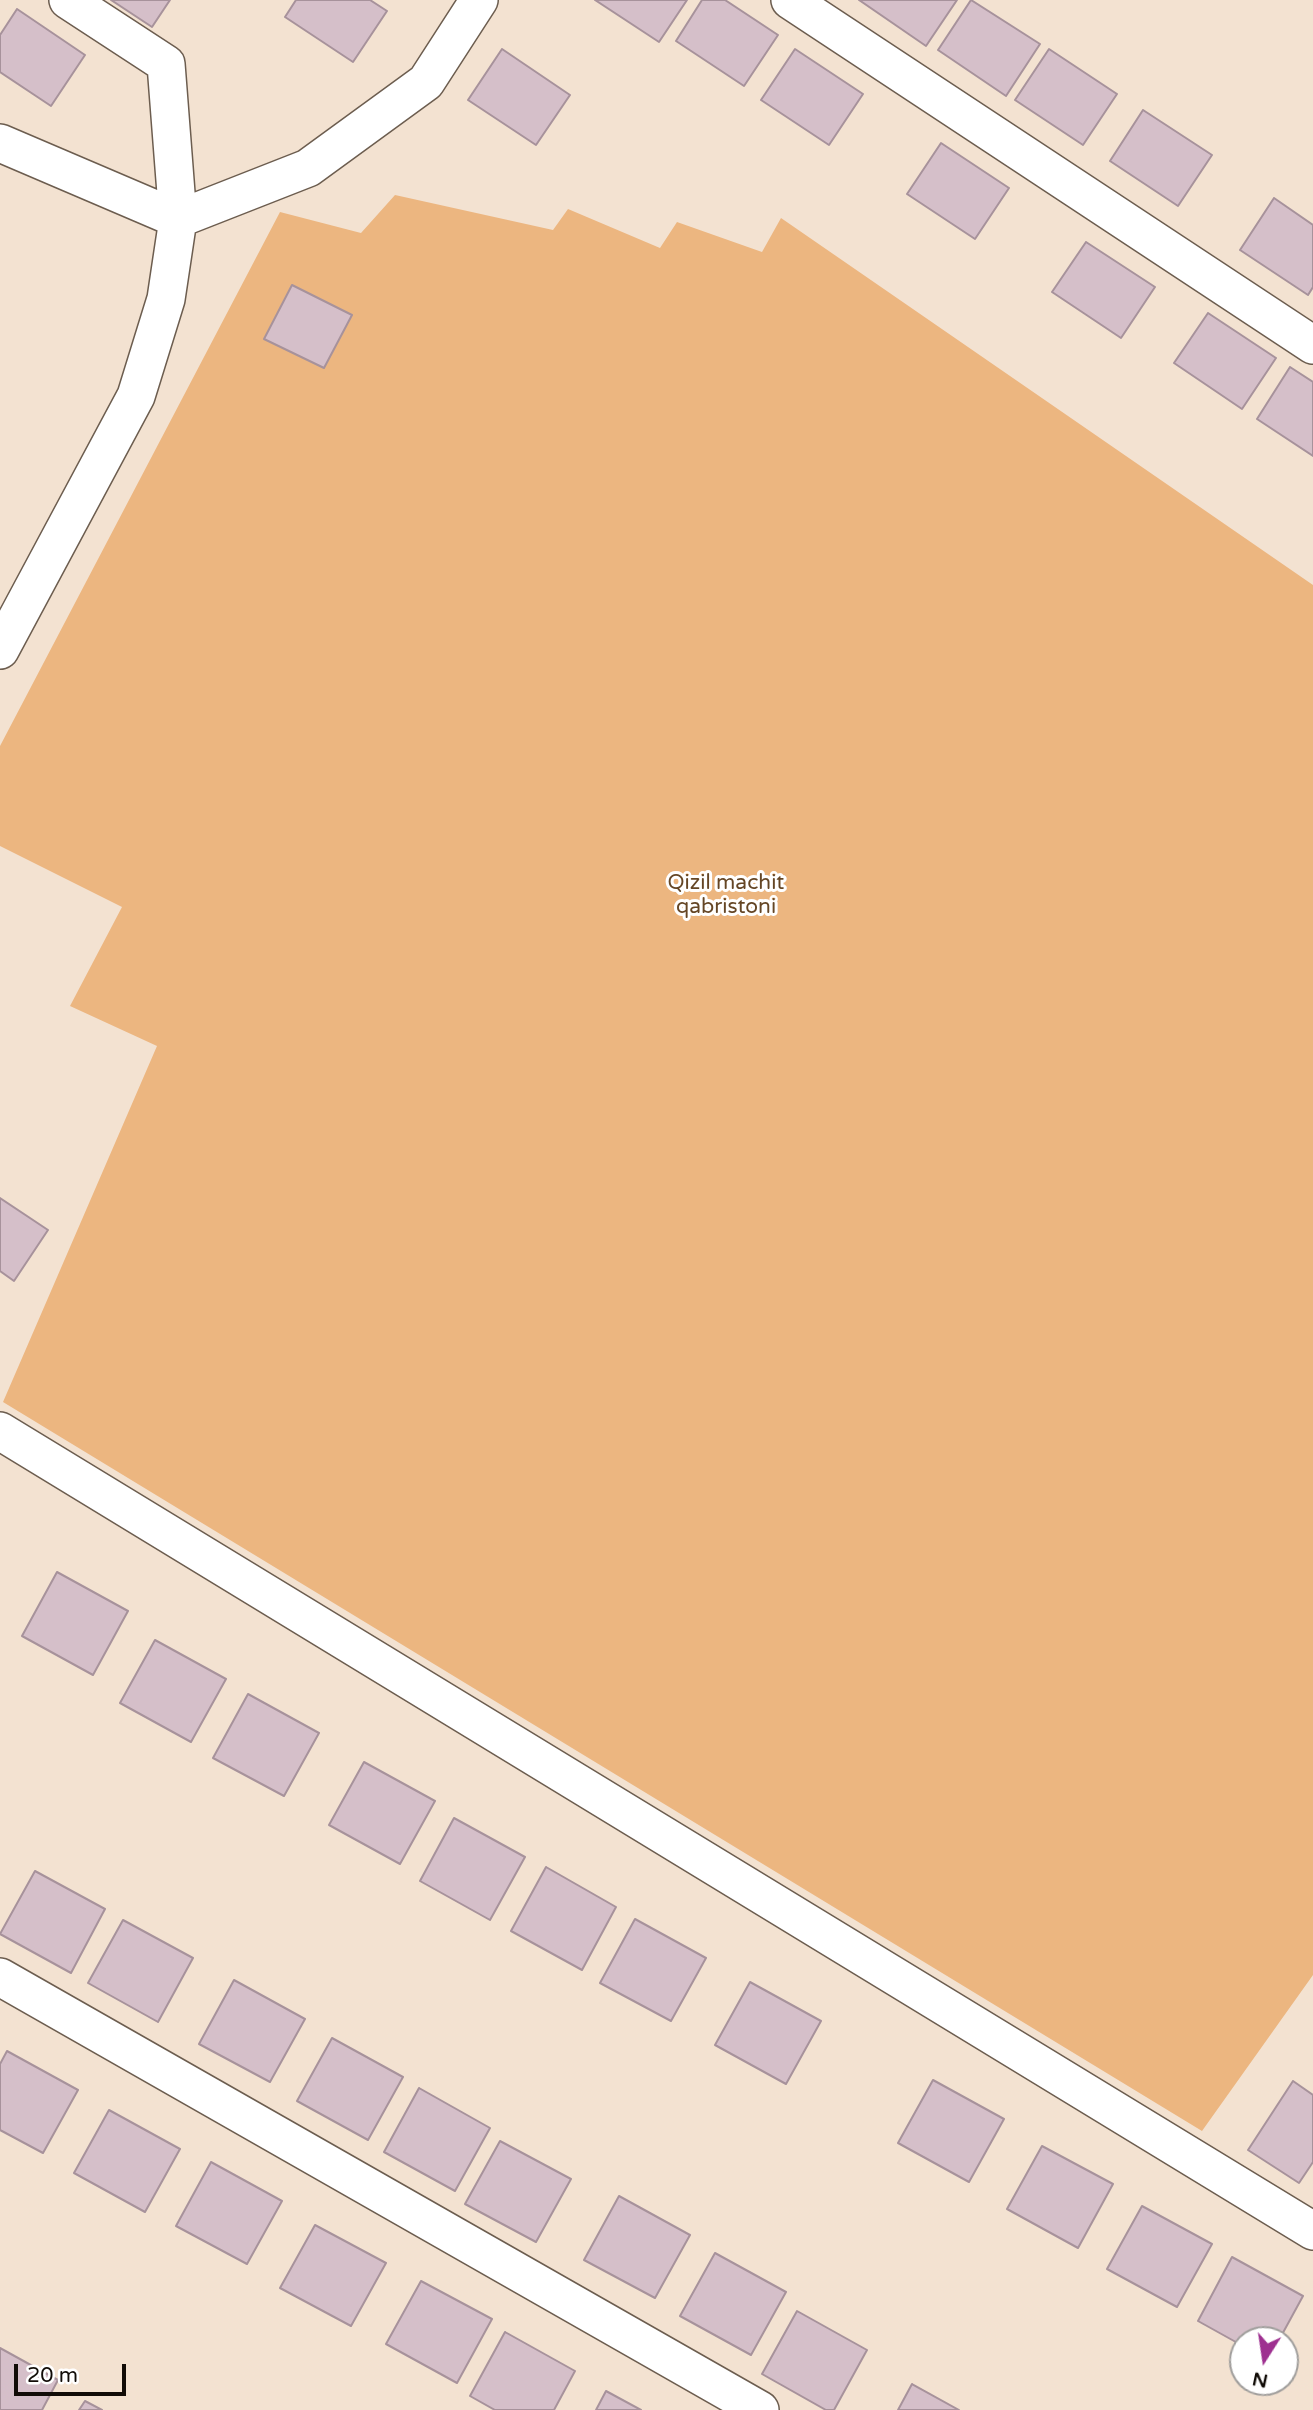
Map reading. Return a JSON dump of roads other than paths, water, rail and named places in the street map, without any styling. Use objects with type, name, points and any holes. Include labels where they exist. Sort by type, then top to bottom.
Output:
[{"type":"street","points":[[0,650],[136,396],[166,299],[178,219],[166,64],[68,0]]},
{"type":"street","points":[[0,143],[178,219],[308,168],[426,82],[479,0]]},
{"type":"street","points":[[790,0],[1313,345]]},
{"type":"street","points":[[0,1431],[1313,2231]]},
{"type":"street","points":[[0,1977],[760,2410]]},
{"type":"park label","name":"Qizil machit qabristoni","points":[[726,895]]}]
